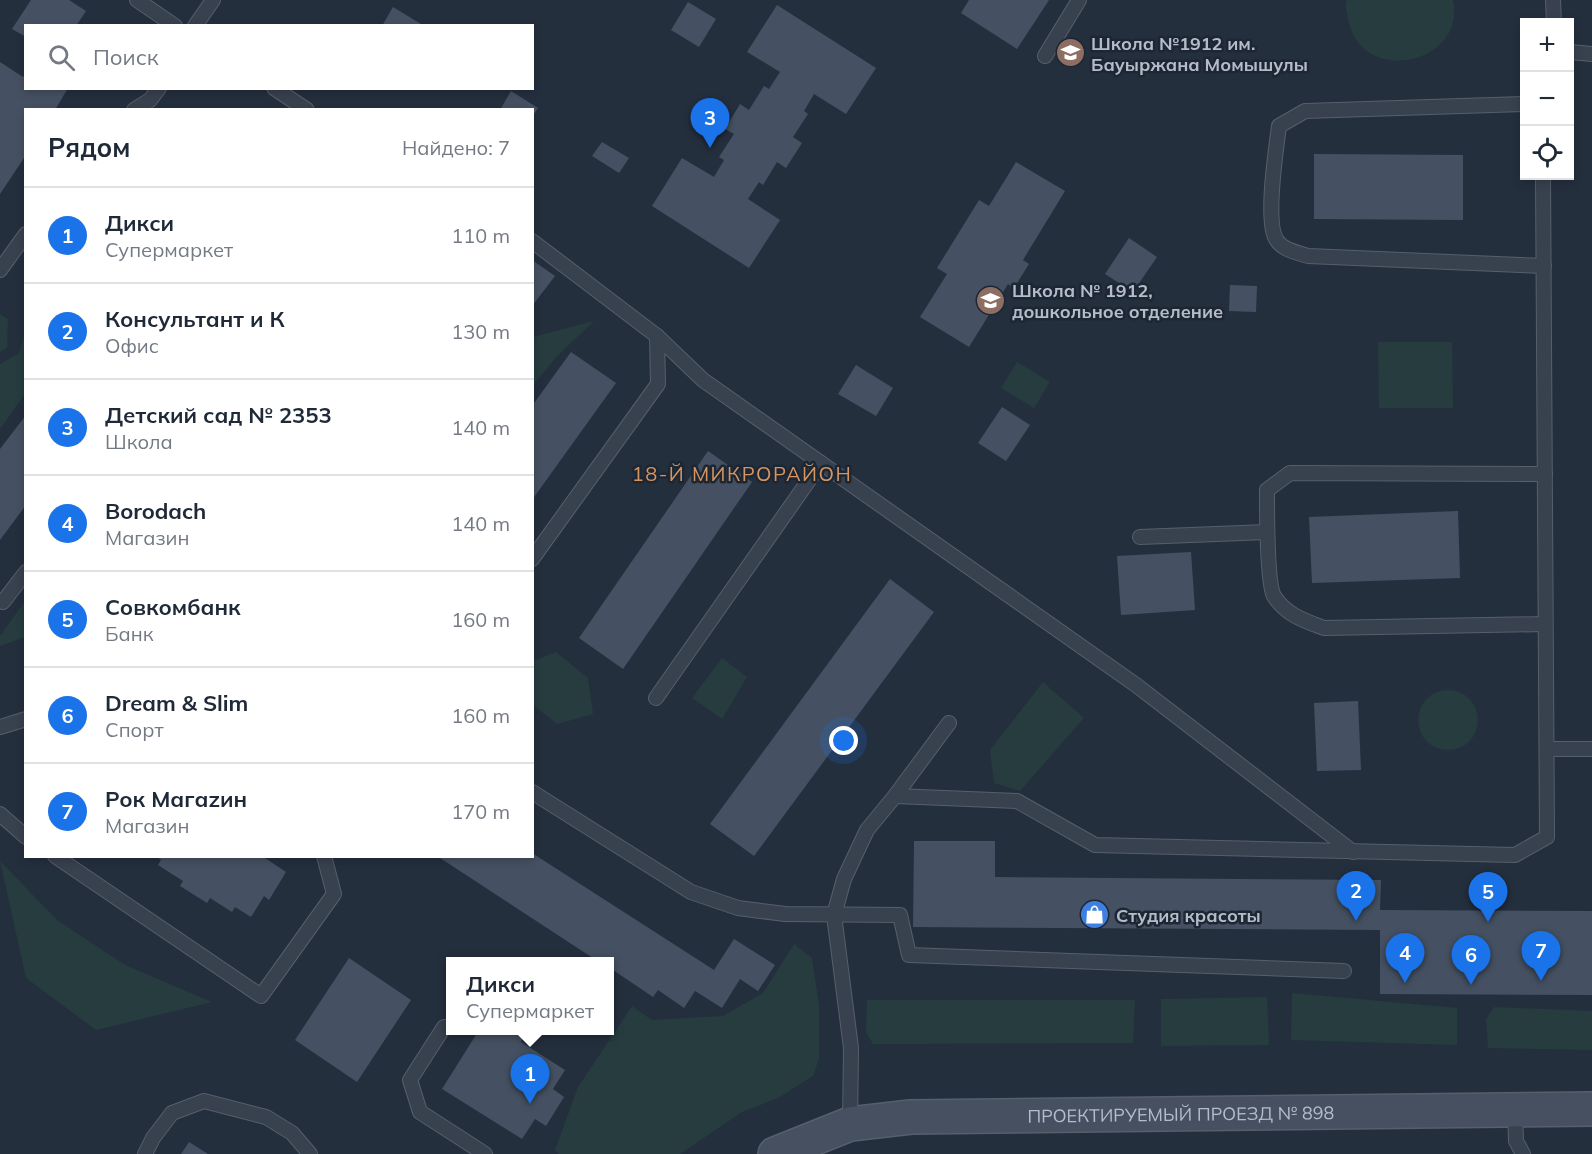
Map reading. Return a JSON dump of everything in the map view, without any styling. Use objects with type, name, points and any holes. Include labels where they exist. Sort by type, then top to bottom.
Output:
[{"type":"main road","name":"ПРОЕКТИРУЕМЫЙ ПРОЕЗД № 898","points":[[775,1154],[850,1125],[911,1117],[1592,1109]]},
{"type":"lane","points":[[137,0],[172,24]]},
{"type":"lane","points":[[196,24],[213,0]]},
{"type":"lane","points":[[1045,56],[1080,0]]},
{"type":"lane","points":[[1553,0],[1554,18]]},
{"type":"lane","points":[[1574,52],[1592,54]]},
{"type":"lane","points":[[137,108],[150,100],[158,90]]},
{"type":"lane","points":[[277,90],[304,108]]},
{"type":"lane","points":[[1520,104],[1305,111],[1279,126],[1270,223],[1276,239],[1285,249],[1308,256],[1544,266]]},
{"type":"lane","points":[[895,796],[1017,801],[1095,845],[1515,855],[1546,837],[1544,180]]},
{"type":"lane","points":[[0,270],[24,237]]},
{"type":"lane","points":[[534,243],[657,336],[703,380],[1136,685],[1353,852]]},
{"type":"lane","points":[[534,556],[657,384],[657,336]]},
{"type":"lane","points":[[656,698],[821,464]]},
{"type":"lane","points":[[1545,474],[1290,473],[1267,489],[1267,532],[1273,595],[1295,618],[1324,628],[1545,624]]},
{"type":"lane","points":[[1140,537],[1267,532]]},
{"type":"lane","points":[[3,602],[24,576]]},
{"type":"lane","points":[[0,727],[24,719]]},
{"type":"lane","points":[[850,1125],[851,1048],[834,915],[844,879],[867,830],[949,723]]},
{"type":"lane","points":[[1547,749],[1592,749]]},
{"type":"lane","points":[[534,793],[691,892],[738,908],[834,915],[900,915],[909,955],[1344,971]]},
{"type":"lane","points":[[0,814],[24,835]]},
{"type":"lane","points":[[58,858],[261,996],[334,894],[325,858]]},
{"type":"lane","points":[[444,1027],[410,1080],[420,1112],[485,1154]]},
{"type":"lane","points":[[145,1154],[153,1138],[172,1113],[204,1101],[266,1117],[292,1133],[310,1154]]},
{"type":"lane","points":[[1515,1109],[1516,1141],[1523,1154]]},
{"type":"green space","points":[[1347,0],[1453,0],[1453,22],[1445,39],[1430,52],[1411,59],[1392,60],[1373,55],[1358,43],[1349,23]]},
{"type":"green space","points":[[0,314],[8,319],[7,348],[0,352]]},
{"type":"green space","points":[[594,321],[558,355],[534,384],[534,337]]},
{"type":"green space","points":[[24,336],[24,395],[0,429],[0,364],[19,353]]},
{"type":"green space","points":[[1378,342],[1452,342],[1453,408],[1379,408]]},
{"type":"green space","points":[[1017,362],[1050,382],[1034,408],[1001,388]]},
{"type":"green space","points":[[24,602],[24,637],[0,646],[0,636]]},
{"type":"green space","points":[[556,652],[588,678],[593,714],[557,724],[534,706],[534,661]]},
{"type":"green space","points":[[722,658],[747,677],[722,719],[692,698]]},
{"type":"green space","points":[[1043,682],[1084,718],[1020,791],[994,783],[990,750]]},
{"type":"green space","points":[[1442,690],[1454,690],[1470,698],[1476,708],[1478,720],[1476,732],[1470,742],[1454,750],[1442,750],[1426,742],[1418,726],[1418,714],[1426,698]]},
{"type":"green space","points":[[0,861],[57,920],[125,965],[212,1002],[96,1030],[26,978]]},
{"type":"green space","points":[[794,944],[812,958],[819,1006],[819,1059],[813,1076],[778,1098],[742,1112],[680,1154],[559,1154],[555,1150],[578,1087],[632,1006],[652,1020],[723,1016],[763,993]]},
{"type":"green space","points":[[1292,993],[1457,1008],[1457,1045],[1291,1040]]},
{"type":"green space","points":[[1267,997],[1269,1045],[1161,1046],[1161,999]]},
{"type":"green space","points":[[867,1000],[1135,1000],[1133,1043],[873,1044],[866,1032]]},
{"type":"green space","points":[[1494,1007],[1592,1011],[1592,1050],[1488,1048],[1486,1019]]},
{"type":"building","points":[[31,0],[69,0],[86,11],[77,24],[24,24],[24,36],[12,29]]},
{"type":"building","points":[[969,0],[1049,0],[1017,49],[961,13]]},
{"type":"building","points":[[688,2],[716,19],[699,47],[671,30]]},
{"type":"building","points":[[777,5],[876,68],[846,114],[814,94],[804,111],[808,114],[793,137],[802,143],[786,168],[777,162],[763,185],[759,182],[748,199],[780,220],[749,268],[652,206],[682,158],[714,177],[724,160],[719,157],[734,134],[725,129],[740,104],[749,110],[764,86],[769,89],[780,72],[747,52]]},
{"type":"building","points":[[393,7],[421,24],[383,24]]},
{"type":"building","points":[[0,62],[23,77],[24,75],[24,90],[67,90],[56,108],[24,108],[24,158],[0,194]]},
{"type":"building","points":[[511,91],[538,108],[534,114],[534,108],[501,108]]},
{"type":"building","points":[[602,142],[629,158],[619,173],[592,156]]},
{"type":"building","points":[[1314,154],[1463,155],[1463,220],[1314,219]]},
{"type":"building","points":[[1016,162],[1065,191],[1023,260],[1029,264],[1014,288],[1008,284],[969,347],[920,317],[947,274],[937,268],[979,200],[989,206]]},
{"type":"building","points":[[1129,238],[1157,257],[1133,292],[1105,274]]},
{"type":"building","points":[[534,261],[555,276],[534,303]]},
{"type":"building","points":[[1230,285],[1257,286],[1256,312],[1229,311]]},
{"type":"building","points":[[571,352],[616,383],[534,497],[534,403]]},
{"type":"building","points":[[856,365],[893,388],[876,416],[838,394]]},
{"type":"building","points":[[1002,407],[1030,425],[1006,461],[978,443]]},
{"type":"building","points":[[24,418],[24,508],[0,540],[0,449]]},
{"type":"building","points":[[708,451],[752,482],[623,669],[579,638]]},
{"type":"building","points":[[1458,511],[1460,578],[1312,583],[1309,517]]},
{"type":"building","points":[[1191,552],[1195,610],[1121,615],[1117,556]]},
{"type":"building","points":[[890,579],[934,612],[754,856],[710,824]]},
{"type":"building","points":[[1358,701],[1361,770],[1317,771],[1314,703]]},
{"type":"building","points":[[914,841],[995,841],[995,877],[1381,880],[1380,910],[1592,911],[1592,995],[1380,994],[1380,930],[913,927]]},
{"type":"building","points":[[534,854],[714,970],[734,939],[775,965],[758,991],[740,979],[722,1008],[695,991],[684,1008],[658,990],[653,997],[614,971],[614,957],[591,957],[440,858],[534,858]]},
{"type":"building","points":[[158,858],[265,858],[286,872],[269,900],[264,896],[251,917],[235,907],[232,912],[210,898],[207,903],[180,886],[183,881],[158,865],[161,860]]},
{"type":"building","points":[[349,958],[411,1000],[357,1082],[295,1040]]},
{"type":"building","points":[[476,1035],[524,1035],[521,1042],[565,1070],[553,1089],[564,1097],[546,1126],[535,1119],[522,1139],[442,1089]]},
{"type":"building","points":[[189,1142],[208,1154],[181,1154]]},
{"type":"place","name":"Школа №1912 им. Бауыржана Момышулы","points":[[1070,53]]},
{"type":"place","name":"Детский сад № 2353","points":[[710,148]]},
{"type":"place","name":"Школа № 1912, дошкольное отделение","points":[[991,300]]},
{"type":"place","name":"Студия красоты","points":[[1095,915]]},
{"type":"place","name":"Консультант и К","points":[[1356,921]]},
{"type":"place","name":"Совкомбанк","points":[[1488,922]]},
{"type":"place","name":"Рок Магаzин","points":[[1541,981]]},
{"type":"place","name":"Borodach","points":[[1405,983]]},
{"type":"place","name":"Dream & Slim","points":[[1471,985]]},
{"type":"place","name":"Дикси","points":[[530,1104]]},
{"type":"district","name":"18-Й МИКРОРАЙОН","points":[[742,473]]}]
